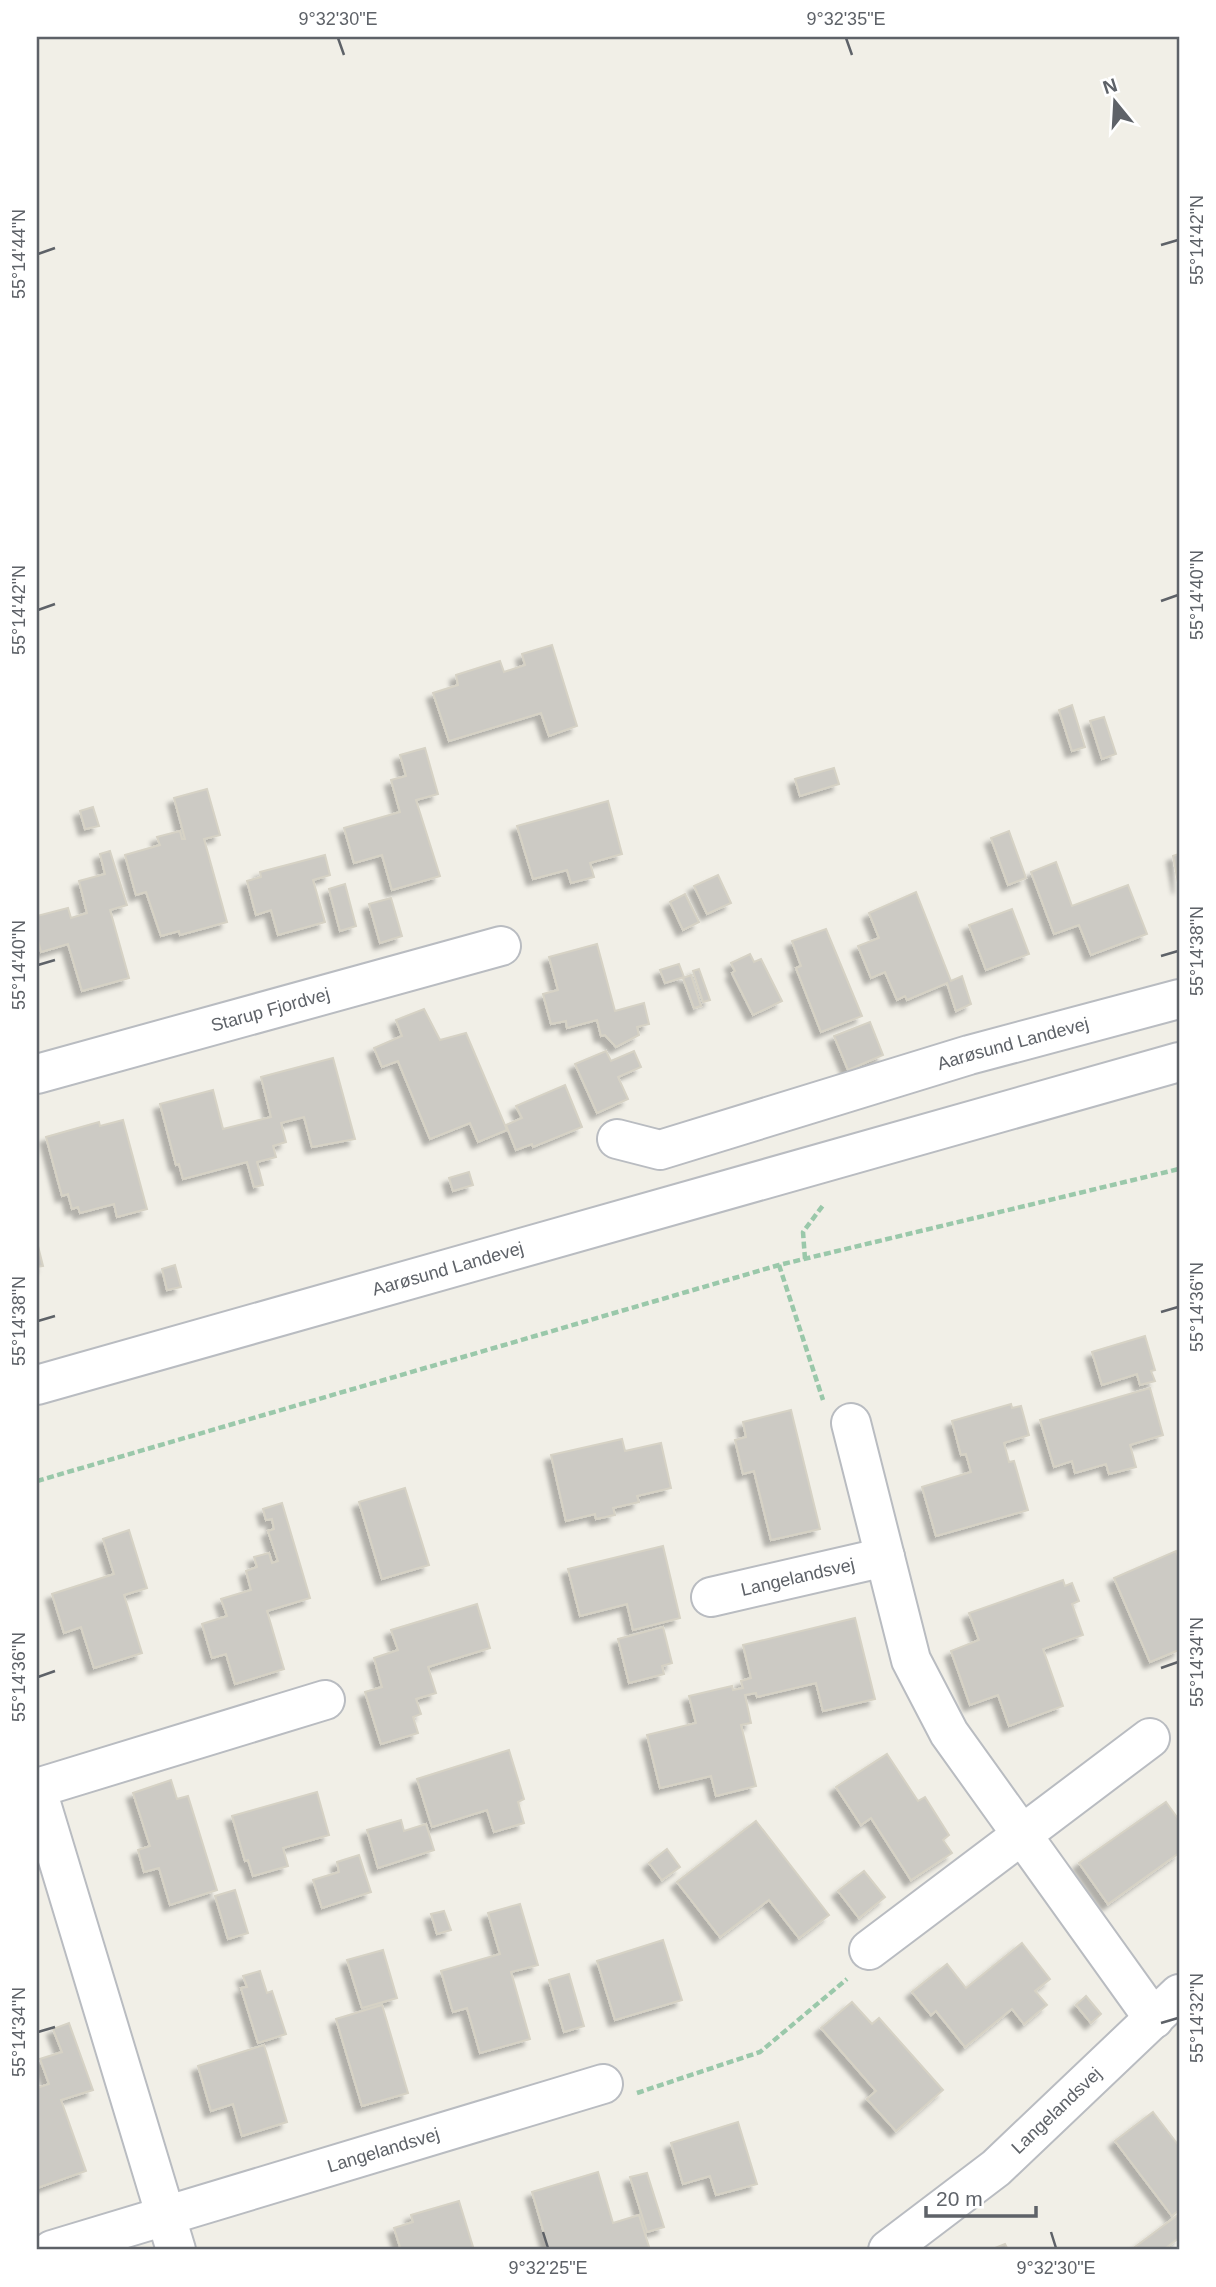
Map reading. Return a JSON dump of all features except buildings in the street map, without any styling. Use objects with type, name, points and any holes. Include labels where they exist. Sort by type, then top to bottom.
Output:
[{"type":"street","name":"Starup Fjordvej","points":[[37,1074],[502,946]]},
{"type":"street","name":"Aarøsund Landevej","points":[[617,1139],[660,1150],[969,1055],[1179,999]]},
{"type":"street","name":"Aarøsund Landevej","points":[[37,1385],[1179,1062]]},
{"type":"street","points":[[847,1093],[858,1153]]},
{"type":"street","name":"Langelandsvej","points":[[851,1423],[911,1660],[949,1733],[1022,1835],[1167,2006],[996,2168],[888,2250]]},
{"type":"street","name":"Langelandsvej","points":[[711,1597],[885,1557]]},
{"type":"street","points":[[171,2233],[37,1789],[325,1700]]},
{"type":"street","points":[[869,1950],[1150,1738]]},
{"type":"street","name":"Langelandsvej","points":[[52,2250],[171,2233],[603,2084]]},
{"type":"path","points":[[37,1481],[779,1265],[1179,1169]]},
{"type":"path","points":[[805,1259],[803,1232],[819,1206],[829,1201]]},
{"type":"path","points":[[779,1265],[828,1415],[851,1423]]},
{"type":"path","points":[[603,2084],[624,2098],[761,2052],[863,1965],[869,1950]]}]
